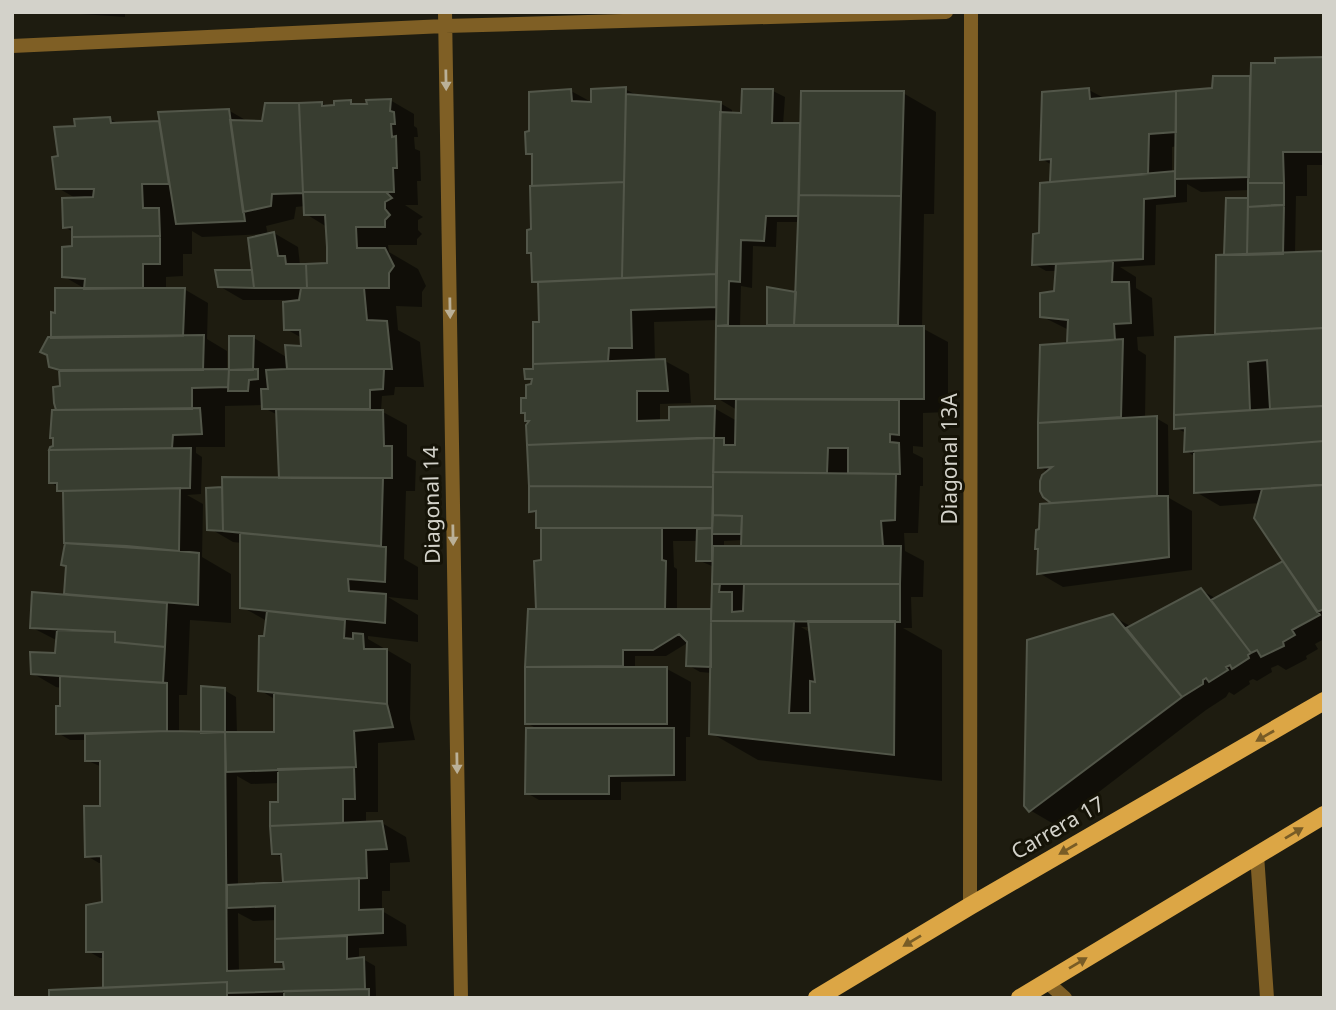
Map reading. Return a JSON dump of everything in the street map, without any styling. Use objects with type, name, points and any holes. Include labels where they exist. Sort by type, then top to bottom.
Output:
[{"type":"main road","name":"Carrera 17","points":[[817,998],[1324,701]]},
{"type":"main road","points":[[1020,998],[1324,815]]},
{"type":"street","points":[[12,46],[445,19],[946,12]]},
{"type":"street","name":"Diagonal 13A","points":[[970,906],[971,12]]},
{"type":"street","name":"Diagonal 14","points":[[445,19],[461,998]]},
{"type":"street","points":[[1257,855],[1269,997]]},
{"type":"street","points":[[1047,982],[1065,998]]},
{"type":"building","points":[[1324,57],[1324,152],[1283,152],[1284,183],[1248,183],[1251,63],[1275,63],[1275,58]]},
{"type":"building","points":[[1213,76],[1250,76],[1249,177],[1175,179],[1176,91],[1212,88]]},
{"type":"building","points":[[626,87],[624,182],[532,186],[532,154],[526,154],[525,132],[529,131],[529,92],[571,89],[572,101],[591,102],[591,89]]},
{"type":"building","points":[[1089,88],[1090,99],[1176,91],[1176,132],[1149,134],[1148,174],[1050,182],[1051,159],[1040,160],[1042,92]]},
{"type":"building","points":[[742,89],[773,89],[772,123],[800,123],[798,216],[766,216],[764,241],[741,240],[740,282],[729,281],[728,325],[716,326],[720,112],[741,113]]},
{"type":"building","points":[[801,91],[904,91],[901,196],[799,195]]},
{"type":"building","points":[[626,94],[721,102],[716,274],[622,278]]},
{"type":"building","points":[[391,99],[390,111],[394,112],[395,124],[391,124],[392,137],[396,136],[397,168],[393,168],[394,192],[303,192],[299,103],[322,102],[322,106],[334,105],[334,101],[351,100],[351,104],[367,104],[366,100]]},
{"type":"building","points":[[265,103],[299,103],[303,193],[272,194],[271,206],[243,212],[230,120],[262,121]]},
{"type":"building","points":[[229,109],[245,221],[176,224],[158,112]]},
{"type":"building","points":[[110,117],[111,123],[159,121],[169,184],[142,184],[143,208],[159,208],[160,236],[72,237],[72,227],[63,228],[62,198],[93,197],[94,189],[56,189],[52,157],[58,156],[54,127],[75,126],[74,119]]},
{"type":"building","points":[[1175,171],[1175,196],[1144,199],[1143,259],[1032,265],[1033,234],[1039,233],[1040,183]]},
{"type":"building","points":[[624,182],[622,278],[532,282],[531,253],[527,253],[527,230],[531,229],[530,186]]},
{"type":"building","points":[[1248,183],[1284,183],[1284,205],[1248,207]]},
{"type":"building","points":[[303,192],[386,192],[392,198],[385,202],[385,209],[390,215],[385,220],[385,227],[356,227],[357,248],[385,248],[394,266],[389,273],[389,288],[307,288],[306,264],[327,263],[327,247],[325,215],[304,215]]},
{"type":"building","points":[[799,195],[901,196],[898,325],[794,325]]},
{"type":"building","points":[[1226,198],[1248,198],[1247,255],[1224,255]]},
{"type":"building","points":[[1284,205],[1283,254],[1247,255],[1248,207]]},
{"type":"building","points":[[274,232],[278,256],[285,256],[286,264],[306,264],[307,288],[254,288],[248,238]]},
{"type":"building","points":[[160,236],[160,264],[143,264],[143,288],[84,289],[85,279],[62,277],[62,247],[72,246],[72,237]]},
{"type":"building","points":[[1324,251],[1324,328],[1215,334],[1216,255]]},
{"type":"building","points":[[1113,261],[1112,282],[1129,282],[1131,323],[1114,324],[1115,340],[1067,343],[1068,320],[1040,317],[1040,293],[1054,291],[1056,264]]},
{"type":"building","points":[[215,270],[252,270],[254,288],[218,287]]},
{"type":"building","points":[[716,274],[716,307],[631,310],[632,348],[609,348],[608,361],[533,364],[533,322],[539,322],[538,282]]},
{"type":"building","points":[[767,287],[796,292],[794,325],[767,325]]},
{"type":"building","points":[[55,288],[185,288],[183,336],[51,338]]},
{"type":"building","points":[[301,288],[364,288],[367,320],[387,321],[392,369],[287,369],[285,345],[301,346],[300,330],[284,330],[283,302],[299,300]]},
{"type":"building","points":[[716,326],[924,326],[924,399],[715,399]]},
{"type":"building","points":[[1324,328],[1324,406],[1270,409],[1267,360],[1248,362],[1250,410],[1174,415],[1175,337]]},
{"type":"building","points":[[204,335],[203,370],[63,371],[49,367],[47,355],[40,352],[48,337]]},
{"type":"building","points":[[229,336],[254,336],[253,370],[229,370]]},
{"type":"building","points":[[1123,339],[1121,417],[1038,423],[1040,345]]},
{"type":"building","points":[[665,359],[668,391],[637,391],[637,421],[669,420],[669,407],[715,406],[714,438],[527,445],[526,425],[529,421],[525,421],[525,413],[521,413],[521,398],[526,398],[526,385],[531,384],[532,379],[525,379],[524,369],[533,369],[533,364]]},
{"type":"building","points":[[229,369],[228,387],[192,388],[192,409],[56,410],[54,403],[53,387],[60,386],[59,370]]},
{"type":"building","points":[[258,369],[258,379],[249,380],[248,391],[228,391],[229,370]]},
{"type":"building","points":[[384,369],[383,389],[370,390],[370,409],[262,409],[261,389],[268,389],[266,370]]},
{"type":"building","points":[[736,399],[899,400],[899,435],[890,434],[890,442],[899,443],[900,474],[848,473],[848,448],[828,448],[827,473],[713,472],[714,438],[724,438],[724,445],[735,445]]},
{"type":"building","points":[[1324,406],[1324,441],[1184,452],[1185,428],[1174,429],[1174,415]]},
{"type":"building","points":[[200,408],[202,434],[173,435],[172,448],[49,450],[53,446],[53,438],[50,438],[52,410]]},
{"type":"building","points":[[276,409],[383,410],[384,446],[392,446],[392,478],[279,478]]},
{"type":"building","points":[[1157,416],[1157,496],[1051,503],[1043,497],[1040,481],[1042,475],[1052,467],[1038,468],[1038,423]]},
{"type":"building","points":[[714,438],[713,487],[529,486],[527,445]]},
{"type":"building","points":[[1324,441],[1324,485],[1194,493],[1194,451]]},
{"type":"building","points":[[191,448],[190,488],[57,491],[57,483],[49,483],[49,450]]},
{"type":"building","points":[[713,472],[896,474],[895,520],[881,521],[883,546],[741,546],[742,516],[713,515]]},
{"type":"building","points":[[222,477],[383,478],[381,546],[223,531]]},
{"type":"building","points":[[1324,485],[1324,609],[1317,612],[1254,518],[1262,489]]},
{"type":"building","points":[[529,486],[713,487],[712,528],[536,528],[536,511],[529,512]]},
{"type":"building","points":[[222,487],[223,531],[207,530],[206,488]]},
{"type":"building","points":[[180,488],[179,551],[64,543],[63,491]]},
{"type":"building","points":[[1168,496],[1169,557],[1037,574],[1038,549],[1035,549],[1040,504]]},
{"type":"building","points":[[713,515],[742,516],[741,534],[712,534]]},
{"type":"building","points":[[541,528],[662,528],[662,560],[666,561],[665,609],[536,609],[534,561],[541,560]]},
{"type":"building","points":[[712,528],[712,561],[696,561],[697,529]]},
{"type":"building","points":[[240,533],[386,547],[385,582],[348,579],[349,591],[386,594],[385,623],[240,608]]},
{"type":"building","points":[[65,543],[199,553],[198,605],[64,594],[66,566],[61,565]]},
{"type":"building","points":[[713,546],[901,546],[900,584],[712,584]]},
{"type":"building","points":[[1283,561],[1320,615],[1292,630],[1295,635],[1283,642],[1284,646],[1261,657],[1257,650],[1251,653],[1211,600]]},
{"type":"building","points":[[712,584],[720,584],[719,592],[732,592],[732,612],[743,611],[744,584],[900,584],[900,622],[711,621]]},
{"type":"building","points":[[1201,588],[1251,653],[1249,658],[1232,669],[1230,665],[1226,667],[1228,670],[1209,682],[1206,678],[1203,684],[1182,697],[1126,628]]},
{"type":"building","points":[[32,592],[167,603],[165,647],[115,642],[115,632],[30,628]]},
{"type":"building","points":[[528,609],[711,609],[711,667],[686,666],[687,642],[679,634],[653,650],[623,650],[623,666],[525,667]]},
{"type":"building","points":[[267,611],[345,620],[344,638],[353,639],[353,633],[363,634],[364,649],[387,649],[387,704],[258,691],[259,636],[264,636]]},
{"type":"building","points":[[1113,614],[1182,697],[1029,812],[1024,806],[1027,640]]},
{"type":"building","points":[[711,621],[794,621],[789,713],[810,713],[810,681],[815,682],[808,621],[895,621],[894,755],[709,734]]},
{"type":"building","points":[[57,630],[115,632],[115,642],[165,647],[163,683],[31,674],[30,652],[55,653]]},
{"type":"building","points":[[525,667],[667,667],[667,724],[525,724]]},
{"type":"building","points":[[60,676],[167,683],[167,731],[56,734]]},
{"type":"building","points":[[201,686],[225,688],[225,732],[201,733]]},
{"type":"building","points":[[274,693],[387,704],[393,727],[354,731],[356,767],[226,772],[225,732],[274,732]]},
{"type":"building","points":[[526,728],[674,728],[674,775],[609,776],[609,794],[525,794]]},
{"type":"building","points":[[225,732],[227,971],[284,969],[283,962],[275,962],[275,939],[347,936],[347,959],[364,957],[365,989],[227,993],[227,982],[103,988],[103,952],[86,952],[86,905],[102,902],[101,856],[85,857],[84,806],[100,806],[100,761],[85,761],[85,734]]},
{"type":"building","points":[[354,767],[355,799],[343,799],[343,823],[270,826],[270,802],[278,802],[278,769]]},
{"type":"building","points":[[382,821],[387,849],[366,850],[367,878],[283,882],[281,854],[272,854],[270,826]]},
{"type":"building","points":[[359,878],[359,910],[383,909],[383,933],[275,939],[275,906],[227,908],[227,885]]},
{"type":"building","points":[[227,982],[227,998],[49,998],[49,990]]},
{"type":"building","points":[[369,989],[369,998],[284,998],[284,991]]}]
